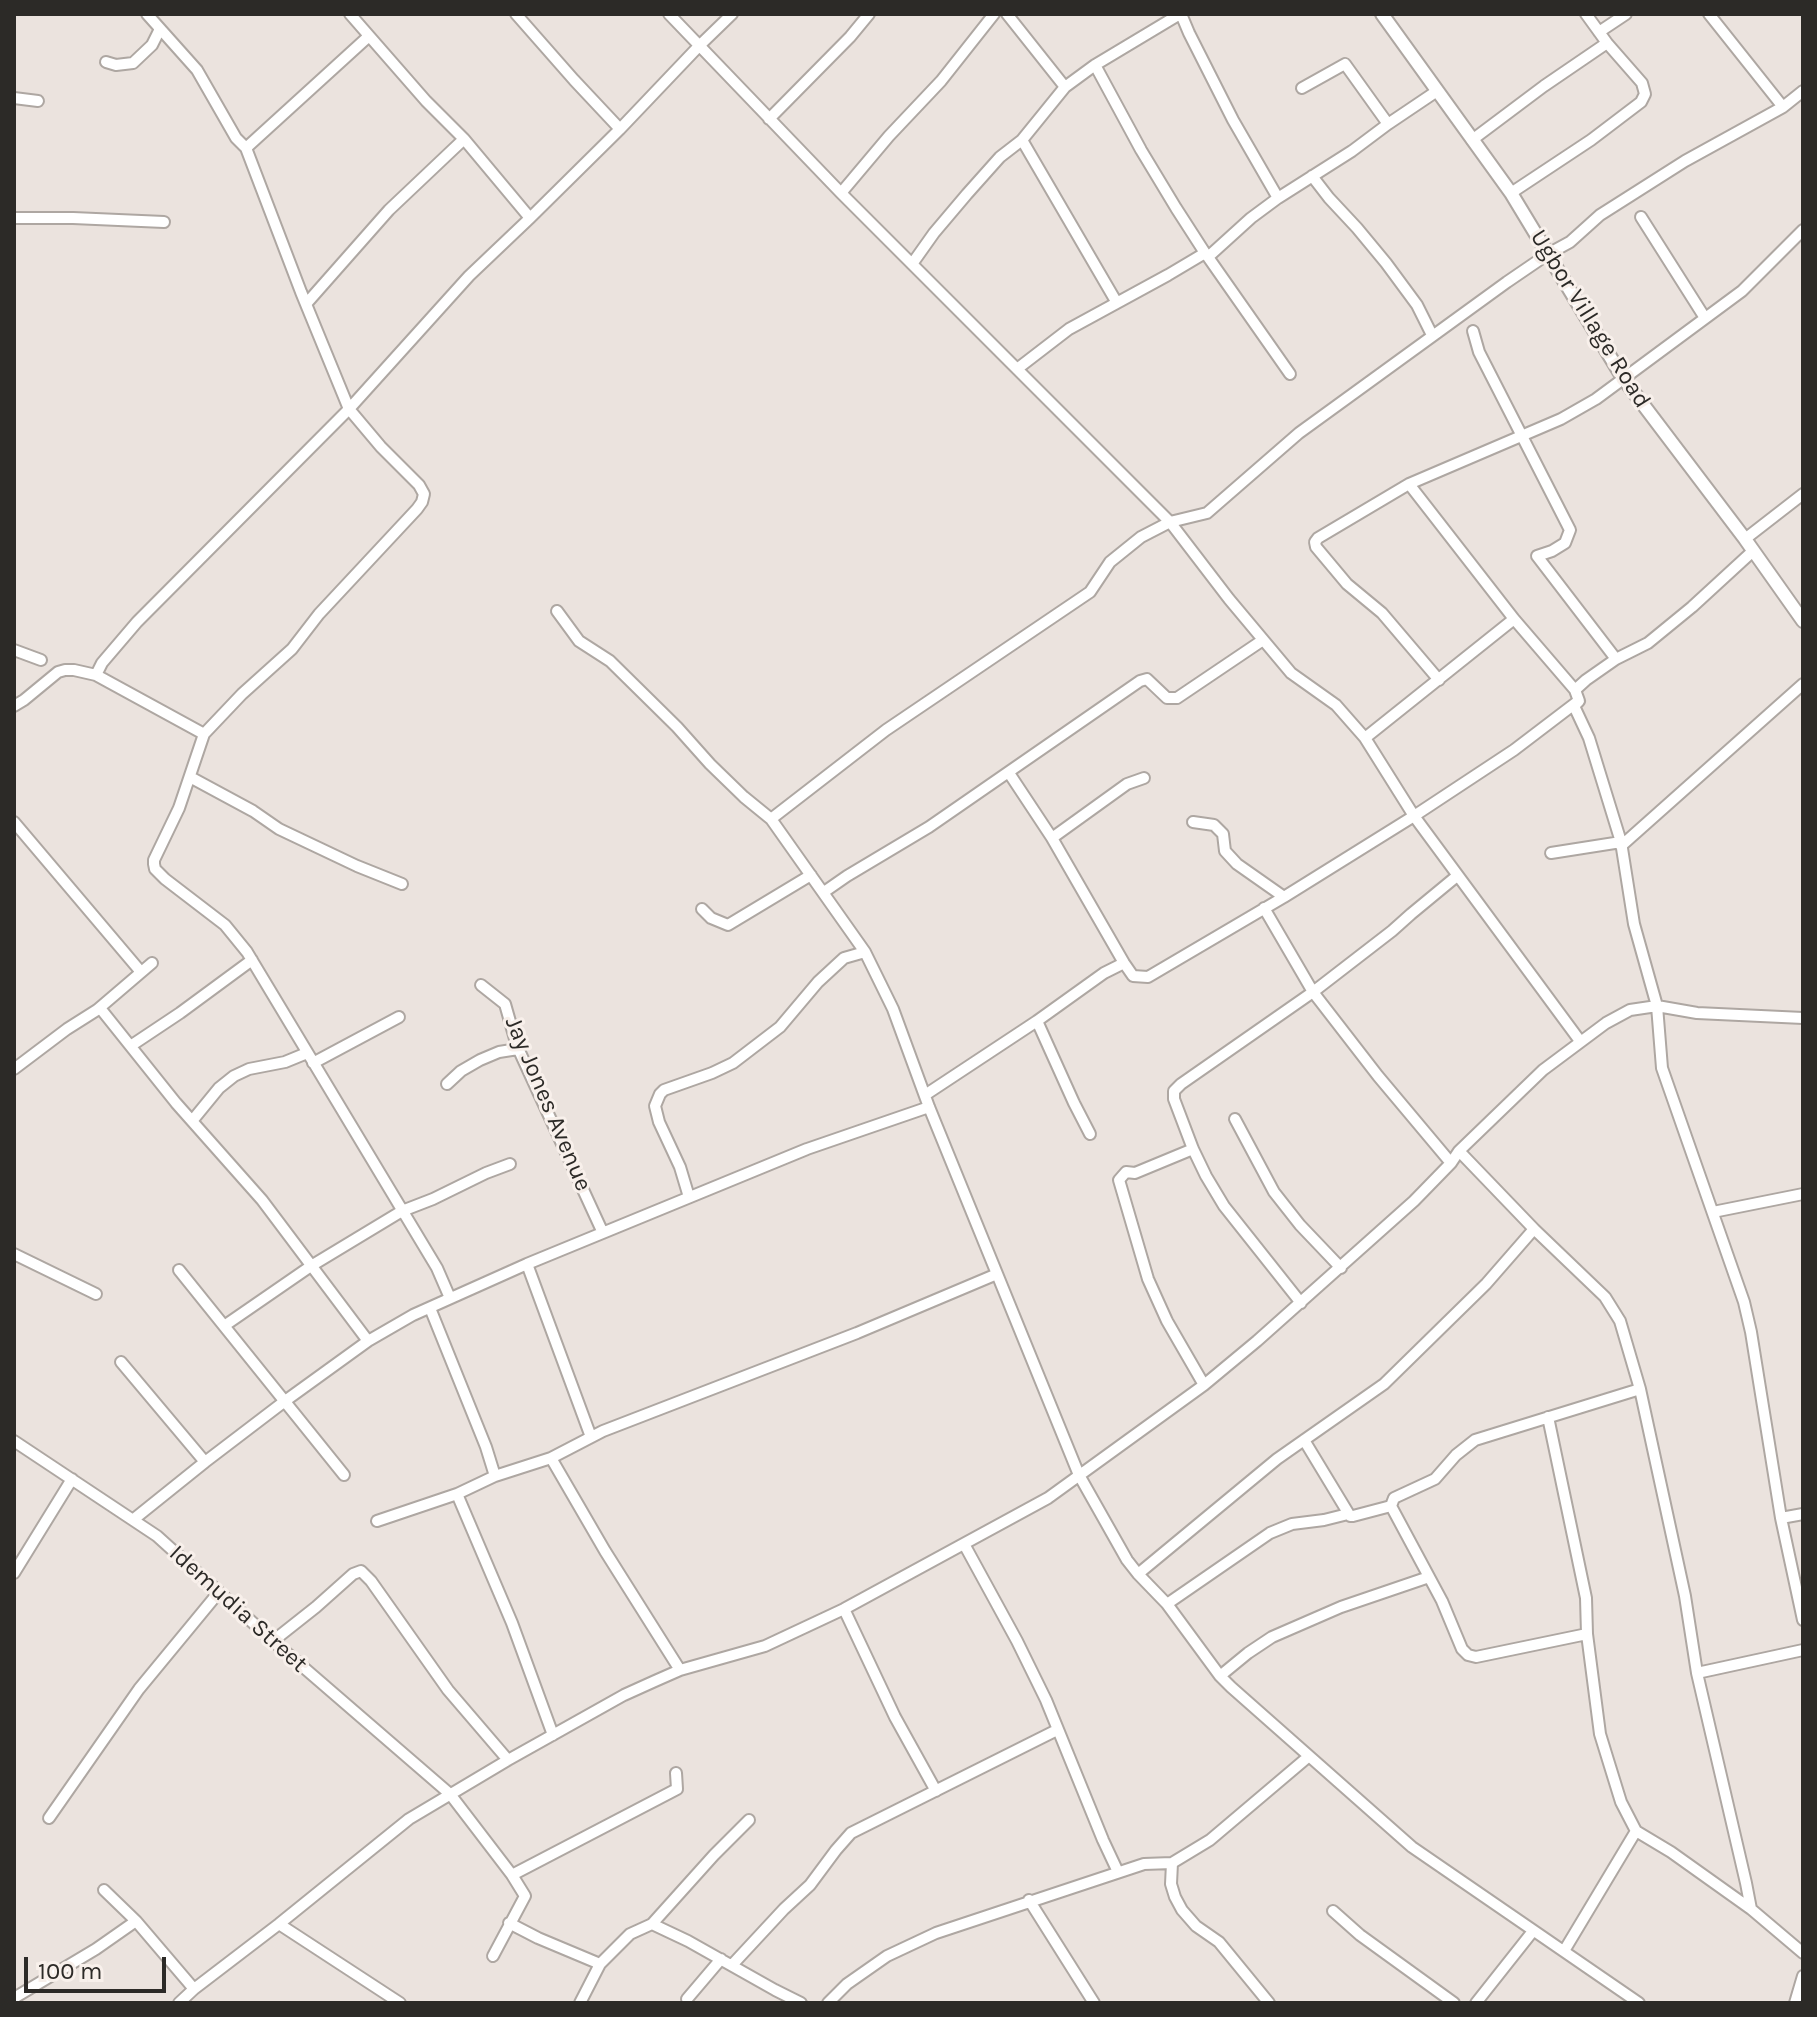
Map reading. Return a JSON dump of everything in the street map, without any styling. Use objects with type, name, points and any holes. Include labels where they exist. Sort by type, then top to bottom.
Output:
[{"type":"street","points":[[147,14],[197,70],[236,138],[246,148],[349,409],[424,494],[422,502],[319,614],[292,649],[204,734],[179,808],[154,860],[155,869],[225,925],[252,960],[437,1268],[450,1298]]},
{"type":"street","points":[[350,14],[426,101],[464,139],[530,218]]},
{"type":"street","points":[[516,14],[620,129]]},
{"type":"street","points":[[669,14],[841,193],[1170,522],[1291,673],[1336,705],[1365,738],[1414,816],[1580,1041]]},
{"type":"street","points":[[96,675],[115,645],[349,409],[469,276],[620,129],[732,14]]},
{"type":"street","points":[[769,119],[869,14]]},
{"type":"street","points":[[841,193],[941,81],[994,14]]},
{"type":"street","points":[[1007,14],[1065,87]]},
{"type":"street","points":[[912,264],[934,233],[1000,157],[1022,140],[1065,87],[1095,65],[1180,14],[1233,120],[1278,198]]},
{"type":"street","name":"Ugbor Village Road","points":[[1382,14],[1511,193],[1623,378],[1803,621]]},
{"type":"street","points":[[1511,193],[1591,140],[1641,102],[1645,94],[1642,83],[1586,14]]},
{"type":"street","points":[[1599,32],[1626,14]]},
{"type":"street","points":[[1709,14],[1783,107]]},
{"type":"street","points":[[106,62],[116,65],[133,63],[152,45],[160,29]]},
{"type":"street","points":[[246,148],[369,36]]},
{"type":"street","points":[[1472,140],[1607,43]]},
{"type":"street","points":[[1302,88],[1345,64],[1388,124]]},
{"type":"street","points":[[1095,65],[1176,208],[1290,374]]},
{"type":"street","points":[[1017,369],[1069,329],[1206,255],[1278,198],[1437,91]]},
{"type":"street","points":[[771,819],[886,730],[1090,592],[1110,562],[1141,537],[1170,522],[1207,513],[1299,433],[1432,335],[1570,242],[1600,215],[1685,161],[1783,107],[1803,91]]},
{"type":"street","points":[[14,98],[38,101]]},
{"type":"street","points":[[306,304],[389,210],[464,139]]},
{"type":"street","points":[[1022,140],[1117,303]]},
{"type":"street","points":[[1312,176],[1386,263],[1417,305],[1432,335]]},
{"type":"street","points":[[1641,217],[1705,318]]},
{"type":"street","points":[[14,218],[164,222]]},
{"type":"street","points":[[1439,680],[1382,613],[1347,584],[1316,547],[1318,538],[1409,484],[1561,419],[1596,399],[1742,291],[1803,230]]},
{"type":"street","points":[[1473,331],[1479,352],[1570,530],[1565,543],[1537,556],[1616,659]]},
{"type":"street","points":[[1409,484],[1577,695]]},
{"type":"street","points":[[1745,539],[1803,494]]},
{"type":"street","points":[[1753,551],[1648,643],[1616,659],[1586,680],[1574,706],[1589,738],[1621,844],[1634,924],[1657,1006],[1662,1068],[1744,1302],[1781,1518],[1803,1620]]},
{"type":"street","points":[[557,611],[579,641],[610,661],[721,775],[771,819],[865,952],[893,1009],[927,1101],[1079,1475],[1127,1560],[1167,1604],[1220,1676],[1412,1847],[1639,2003]]},
{"type":"street","points":[[1365,738],[1514,619]]},
{"type":"street","points":[[824,892],[929,827],[1140,681],[1147,679],[1167,698],[1177,698],[1263,640]]},
{"type":"street","points":[[14,650],[41,660]]},
{"type":"street","points":[[14,706],[58,672],[74,670],[96,675],[204,734]]},
{"type":"street","points":[[1551,853],[1621,844],[1803,684]]},
{"type":"street","points":[[1009,773],[1052,838],[1124,963],[1133,976],[1148,977],[1414,816],[1514,750],[1577,695]]},
{"type":"street","points":[[190,777],[253,811],[279,829],[402,884]]},
{"type":"street","points":[[1052,838],[1127,784],[1144,778]]},
{"type":"street","points":[[14,822],[141,972]]},
{"type":"street","points":[[1193,822],[1214,825],[1223,834],[1225,851],[1237,864],[1284,897]]},
{"type":"street","points":[[702,909],[711,918],[728,925],[811,875]]},
{"type":"street","points":[[1301,1303],[1224,1206],[1206,1176],[1174,1099],[1174,1091],[1313,992],[1457,876]]},
{"type":"street","points":[[1264,908],[1313,992],[1451,1163]]},
{"type":"street","points":[[689,1197],[680,1167],[659,1122],[655,1106],[660,1094],[733,1063],[780,1027],[818,982],[844,958],[865,952]]},
{"type":"street","points":[[132,1045],[252,960]]},
{"type":"street","points":[[14,1069],[100,1008],[152,963]]},
{"type":"street","points":[[134,1519],[285,1401],[368,1341],[450,1298],[527,1264],[927,1101],[1104,973],[1124,963]]},
{"type":"street","name":"Jay Jones Avenue","points":[[481,985],[505,1004],[518,1049],[603,1233]]},
{"type":"street","points":[[179,2003],[409,1819],[508,1760],[624,1695],[680,1670],[765,1646],[844,1609],[1048,1498],[1204,1385],[1414,1201],[1459,1151],[1543,1070],[1580,1041],[1630,1010],[1657,1006],[1697,1013],[1803,1018]]},
{"type":"street","points":[[100,1008],[192,1121],[262,1200],[368,1341]]},
{"type":"street","points":[[192,1121],[219,1088],[234,1076],[249,1069],[310,1058],[399,1017]]},
{"type":"street","points":[[1037,1021],[1090,1134]]},
{"type":"street","points":[[447,1084],[480,1060],[499,1052],[518,1049]]},
{"type":"street","points":[[1235,1119],[1274,1192],[1341,1268]]},
{"type":"street","points":[[1193,1149],[1135,1173],[1126,1172],[1119,1180],[1148,1279],[1167,1321],[1204,1385]]},
{"type":"street","points":[[1459,1151],[1605,1297],[1620,1321],[1640,1389],[1685,1596],[1697,1673],[1751,1909]]},
{"type":"street","points":[[224,1326],[311,1266],[402,1211],[510,1164]]},
{"type":"street","points":[[1713,1212],[1803,1194]]},
{"type":"street","points":[[1138,1574],[1277,1459],[1384,1384],[1486,1284],[1534,1229]]},
{"type":"street","points":[[14,1254],[96,1294]]},
{"type":"street","points":[[527,1264],[591,1437]]},
{"type":"street","points":[[179,1270],[344,1475]]},
{"type":"street","points":[[377,1521],[551,1458],[591,1437],[857,1333],[997,1274]]},
{"type":"street","points":[[430,1308],[495,1476]]},
{"type":"street","points":[[121,1362],[205,1462]]},
{"type":"street","points":[[1587,1634],[1476,1657],[1468,1655],[1462,1649],[1442,1601],[1391,1506],[1394,1498],[1435,1479],[1456,1455],[1475,1440],[1640,1389]]},
{"type":"street","points":[[1548,1417],[1586,1598],[1587,1634],[1600,1734],[1621,1802],[1636,1831],[1751,1909],[1803,1953]]},
{"type":"street","points":[[1304,1440],[1348,1514]]},
{"type":"street","name":"Idemudia Street","points":[[14,1441],[157,1536],[450,1794],[512,1875]]},
{"type":"street","points":[[551,1458],[680,1670]]},
{"type":"street","points":[[14,1573],[72,1479]]},
{"type":"street","points":[[457,1494],[512,1623],[553,1735]]},
{"type":"street","points":[[1167,1604],[1270,1533],[1292,1524],[1348,1514],[1353,1516],[1391,1506]]},
{"type":"street","points":[[1781,1518],[1803,1514]]},
{"type":"street","points":[[964,1544],[1046,1700],[1118,1872]]},
{"type":"street","points":[[273,1641],[353,1574],[361,1571],[448,1690],[508,1760]]},
{"type":"street","points":[[1220,1676],[1272,1637],[1341,1607],[1429,1577]]},
{"type":"street","points":[[49,1818],[139,1689],[219,1592]]},
{"type":"street","points":[[844,1609],[895,1717],[936,1791]]},
{"type":"street","points":[[1697,1673],[1803,1650]]},
{"type":"street","points":[[732,1965],[810,1885],[851,1833],[1057,1730]]},
{"type":"street","points":[[828,2003],[847,1984],[887,1956],[936,1933],[1144,1864],[1172,1863],[1210,1840],[1308,1757]]},
{"type":"street","points":[[493,1956],[525,1896],[512,1875],[677,1789],[676,1773]]},
{"type":"street","points":[[580,2003],[600,1964],[630,1934],[652,1924],[749,1820]]},
{"type":"street","points":[[1564,1951],[1636,1831]]},
{"type":"street","points":[[1172,1863],[1171,1884],[1182,1910],[1196,1926],[1219,1942],[1269,2003]]},
{"type":"street","points":[[104,1890],[136,1921],[194,1989]]},
{"type":"street","points":[[1029,1900],[1091,1998],[1080,2003]]},
{"type":"street","points":[[1333,1911],[1360,1935],[1454,2003]]},
{"type":"street","points":[[14,1998],[136,1921]]},
{"type":"street","points":[[509,1923],[600,1964]]},
{"type":"street","points":[[279,1924],[400,2003]]},
{"type":"street","points":[[652,1924],[801,2003]]},
{"type":"street","points":[[1476,2003],[1533,1931]]},
{"type":"street","points":[[687,1999],[721,1959]]},
{"type":"street","points":[[1795,2003],[1803,1976]]}]
